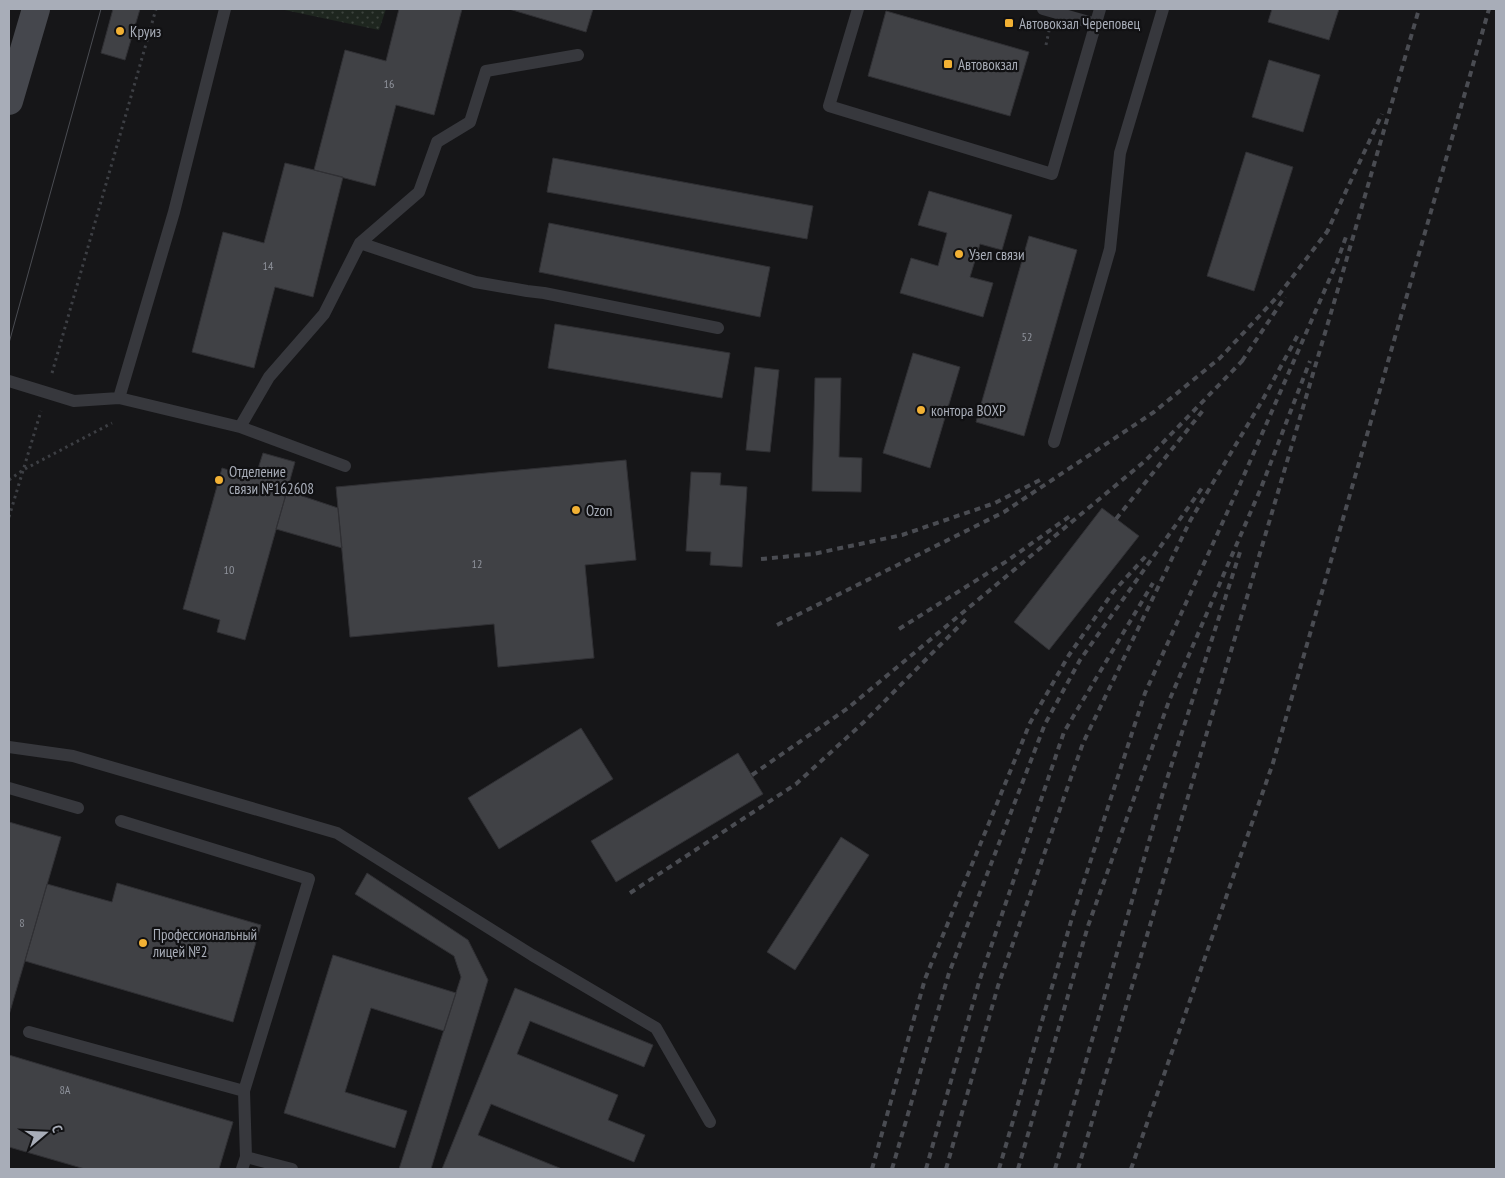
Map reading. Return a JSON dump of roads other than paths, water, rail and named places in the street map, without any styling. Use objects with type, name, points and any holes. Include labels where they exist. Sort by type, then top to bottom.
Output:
[{"type":"street","points":[[9,101],[36,9]]},
{"type":"lane","points":[[119,398],[174,212],[225,9]]},
{"type":"lane","points":[[858,9],[829,106],[1052,174],[1100,9]]},
{"type":"lane","points":[[1043,9],[1096,24]]},
{"type":"lane","points":[[1054,442],[1110,249],[1120,153],[1163,9]]},
{"type":"lane","points":[[240,427],[269,377],[324,314],[360,243],[419,192],[437,142],[470,122],[486,71],[578,55]]},
{"type":"lane","points":[[360,243],[474,282],[544,292],[718,328]]},
{"type":"lane","points":[[9,381],[74,401],[119,398],[240,427],[345,466]]},
{"type":"lane","points":[[9,747],[73,756],[337,833],[532,954],[656,1028],[710,1122]]},
{"type":"lane","points":[[9,788],[78,808]]},
{"type":"lane","points":[[122,821],[309,880],[244,1091],[244,1163],[292,1169]]},
{"type":"lane","points":[[29,1032],[244,1091]]},
{"type":"tram line","points":[[9,343],[101,9]]},
{"type":"railway","points":[[1078,1169],[1419,9]]},
{"type":"railway","points":[[1131,1169],[1273,763],[1489,9]]},
{"type":"railway","points":[[1326,234],[1382,114]]},
{"type":"railway","points":[[777,625],[1004,512],[1154,412],[1220,358],[1278,296],[1329,229]]},
{"type":"railway","points":[[999,1169],[1072,918],[1145,693],[1241,482],[1337,262],[1347,234]]},
{"type":"railway","points":[[1242,361],[1285,297]]},
{"type":"railway","points":[[946,1169],[998,986],[1083,743],[1190,521],[1262,401],[1299,333]]},
{"type":"railway","points":[[752,775],[848,708],[1145,461],[1246,357]]},
{"type":"railway","points":[[1018,1169],[1088,926],[1169,701],[1261,488],[1310,361]]},
{"type":"railway","points":[[1116,519],[1205,408]]},
{"type":"railway","points":[[761,559],[813,554],[902,535],[995,503],[1044,478]]},
{"type":"railway","points":[[892,1169],[949,973],[1045,724],[1080,660],[1202,488]]},
{"type":"railway","points":[[899,629],[1007,561],[1070,516]]},
{"type":"railway","points":[[1055,1169],[1166,782],[1241,549]]},
{"type":"railway","points":[[872,1169],[925,979],[1030,723],[1069,655],[1113,592],[1146,556]]},
{"type":"railway","points":[[926,1169],[979,982],[1064,732],[1153,583]]},
{"type":"railway","points":[[630,893],[796,784],[865,721],[969,616]]},
{"type":"place","name":"Автовокзал Череповец","points":[[1009,23]]},
{"type":"place","name":"Круиз","points":[[120,31]]},
{"type":"place","name":"Автовокзал","points":[[948,64]]},
{"type":"place","name":"Узел связи","points":[[959,254]]},
{"type":"place","name":"контора ВОХР","points":[[921,410]]},
{"type":"place","name":"Отделение связи №162608","points":[[219,480]]},
{"type":"place","name":"Ozon","points":[[576,510]]},
{"type":"place","name":"Профессиональный лицей №2","points":[[143,943]]}]
